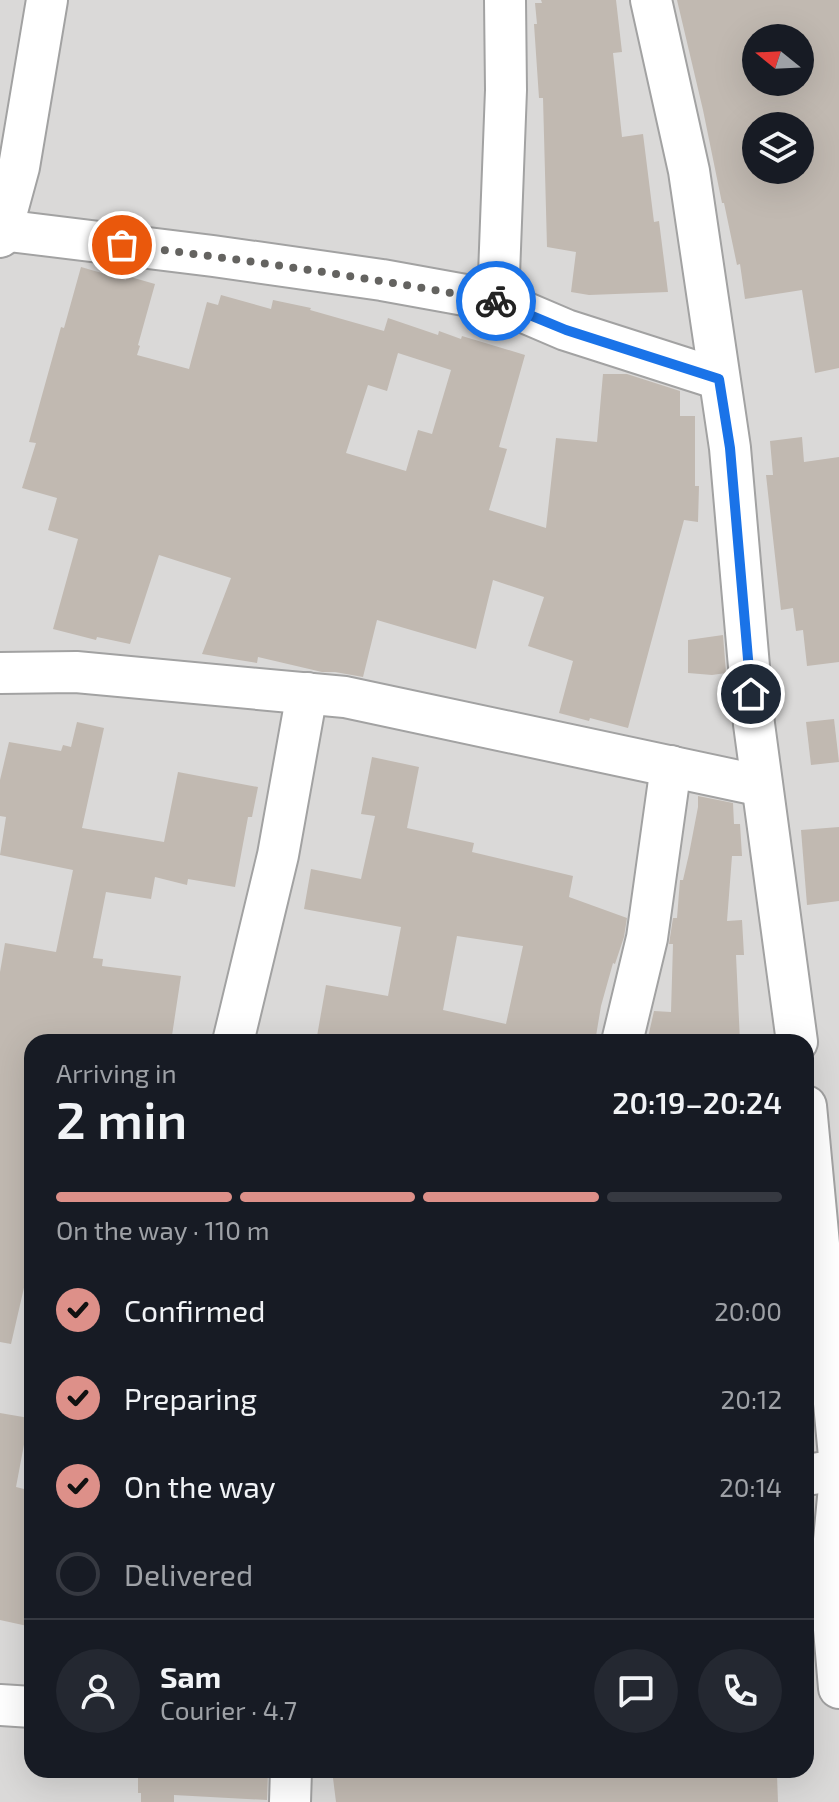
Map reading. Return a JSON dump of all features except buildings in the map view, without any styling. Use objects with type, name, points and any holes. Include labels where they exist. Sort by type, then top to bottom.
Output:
[{"type":"street","points":[[47,0],[9,166],[1,233],[213,256],[382,280],[498,301],[566,330],[719,379]]},
{"type":"street","points":[[498,301],[506,90],[505,0]]},
{"type":"street","points":[[651,0],[689,171],[730,448],[754,724],[796,1034]]},
{"type":"street","points":[[0,673],[76,672],[345,697],[762,786]]},
{"type":"street","points":[[235,1034],[278,855],[307,693]]},
{"type":"street","points":[[624,1034],[647,938],[671,766]]},
{"type":"street","points":[[814,1191],[839,1456]]},
{"type":"street","points":[[814,1474],[839,1470]]},
{"type":"street","points":[[839,1487],[830,1582],[839,1688]]},
{"type":"street","points":[[0,1705],[24,1706]]},
{"type":"street","points":[[290,1802],[291,1778]]},
{"type":"shaded area","points":[[0,0],[839,0],[839,1802],[0,1802]]},
{"type":"way so far","points":[[122,245],[382,280],[496,301]]},
{"type":"route","points":[[496,301],[566,330],[719,379],[730,448],[751,694]]}]
